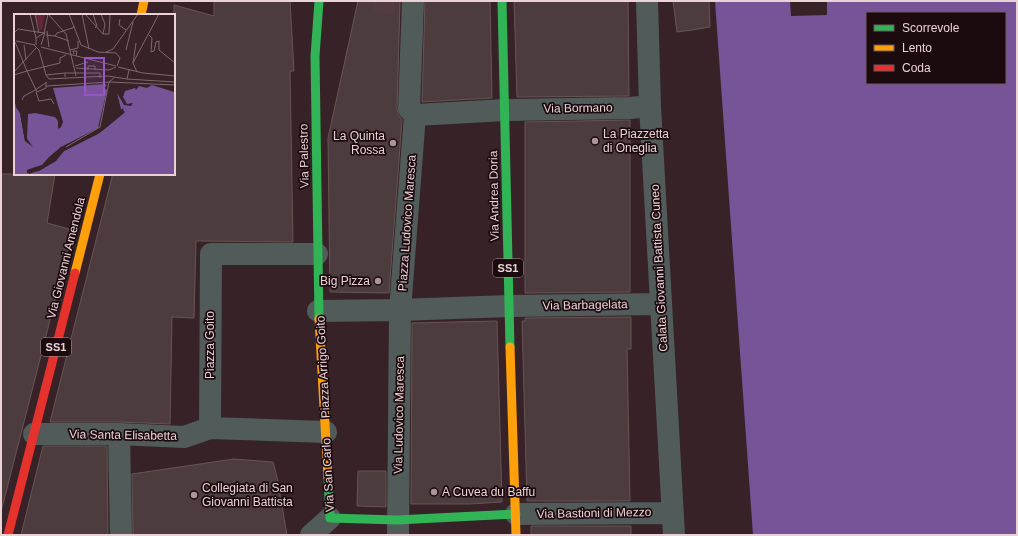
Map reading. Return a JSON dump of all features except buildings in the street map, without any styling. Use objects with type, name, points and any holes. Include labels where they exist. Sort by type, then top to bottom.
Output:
[{"type":"main road","points":[[141,14],[144,1]]},
{"type":"main road","name":"Via Palestro","points":[[318,311],[315,56],[319,1]]},
{"type":"main road","name":"Via Andrea Doria","points":[[502,1],[516,525]]},
{"type":"main road","name":"Via Giovanni Amendola","points":[[8,535],[100,175]]},
{"type":"main road","name":"Piazza Arrigo Goito","points":[[318,311],[326,432]]},
{"type":"main road","name":"Via San Carlo","points":[[326,432],[330,518],[398,527],[516,525]]},
{"type":"street","name":"Calata Giovanni Battista Cuneo","points":[[647,1],[650,106],[674,535]]},
{"type":"street","points":[[408,4],[409,109],[415,115],[504,110]]},
{"type":"street","name":"Via Bormano","points":[[504,110],[630,108],[650,106]]},
{"type":"street","name":"Piazza Ludovico Maresca","points":[[400,310],[415,115]]},
{"type":"street","name":"Piazza Goito","points":[[210,428],[211,254],[317,254]]},
{"type":"street","name":"Via Barbagelata","points":[[509,306],[661,304]]},
{"type":"street","points":[[400,310],[509,306]]},
{"type":"street","name":"Piazza Arrigo Goito","points":[[318,311],[400,310]]},
{"type":"street","name":"Via Ludovico Maresca","points":[[398,527],[400,310]]},
{"type":"street","points":[[210,428],[326,432]]},
{"type":"street","name":"Via Santa Elisabetta","points":[[34,434],[119,434],[184,437],[210,428]]},
{"type":"street","points":[[119,434],[121,535]]},
{"type":"street","name":"Via Bastioni di Mezzo","points":[[516,525],[673,513]]},
{"type":"street","name":"Via San Carlo","points":[[311,535],[330,518]]},
{"type":"shaded area","points":[[715,1],[790,1],[791,16],[827,15],[827,1],[1017,1],[1017,535],[753,535]]},
{"type":"tunnel","points":[[374,1],[397,4]]},
{"type":"traffic: fast","points":[[319,1],[315,56],[319,319]]},
{"type":"traffic: fast","points":[[502,1],[510,347]]},
{"type":"traffic: fast","points":[[328,477],[330,518],[397,520],[516,514]]},
{"type":"traffic: slow","points":[[141,14],[144,1]]},
{"type":"traffic: slow","points":[[75,273],[100,175]]},
{"type":"traffic: slow","points":[[319,319],[328,477]]},
{"type":"traffic: slow","points":[[510,347],[516,535]]},
{"type":"traffic: jam","points":[[8,535],[75,273]]},
{"type":"place","name":"La Piazzetta di Oneglia","points":[[595,141]]},
{"type":"place","name":"La Quinta Rossa","points":[[393,143]]},
{"type":"place","name":"Big Pizza","points":[[378,281]]},
{"type":"place","name":"A Cuvea du Baffu","points":[[434,492]]},
{"type":"place","name":"Collegiata di San Giovanni Battista","points":[[194,495]]}]
